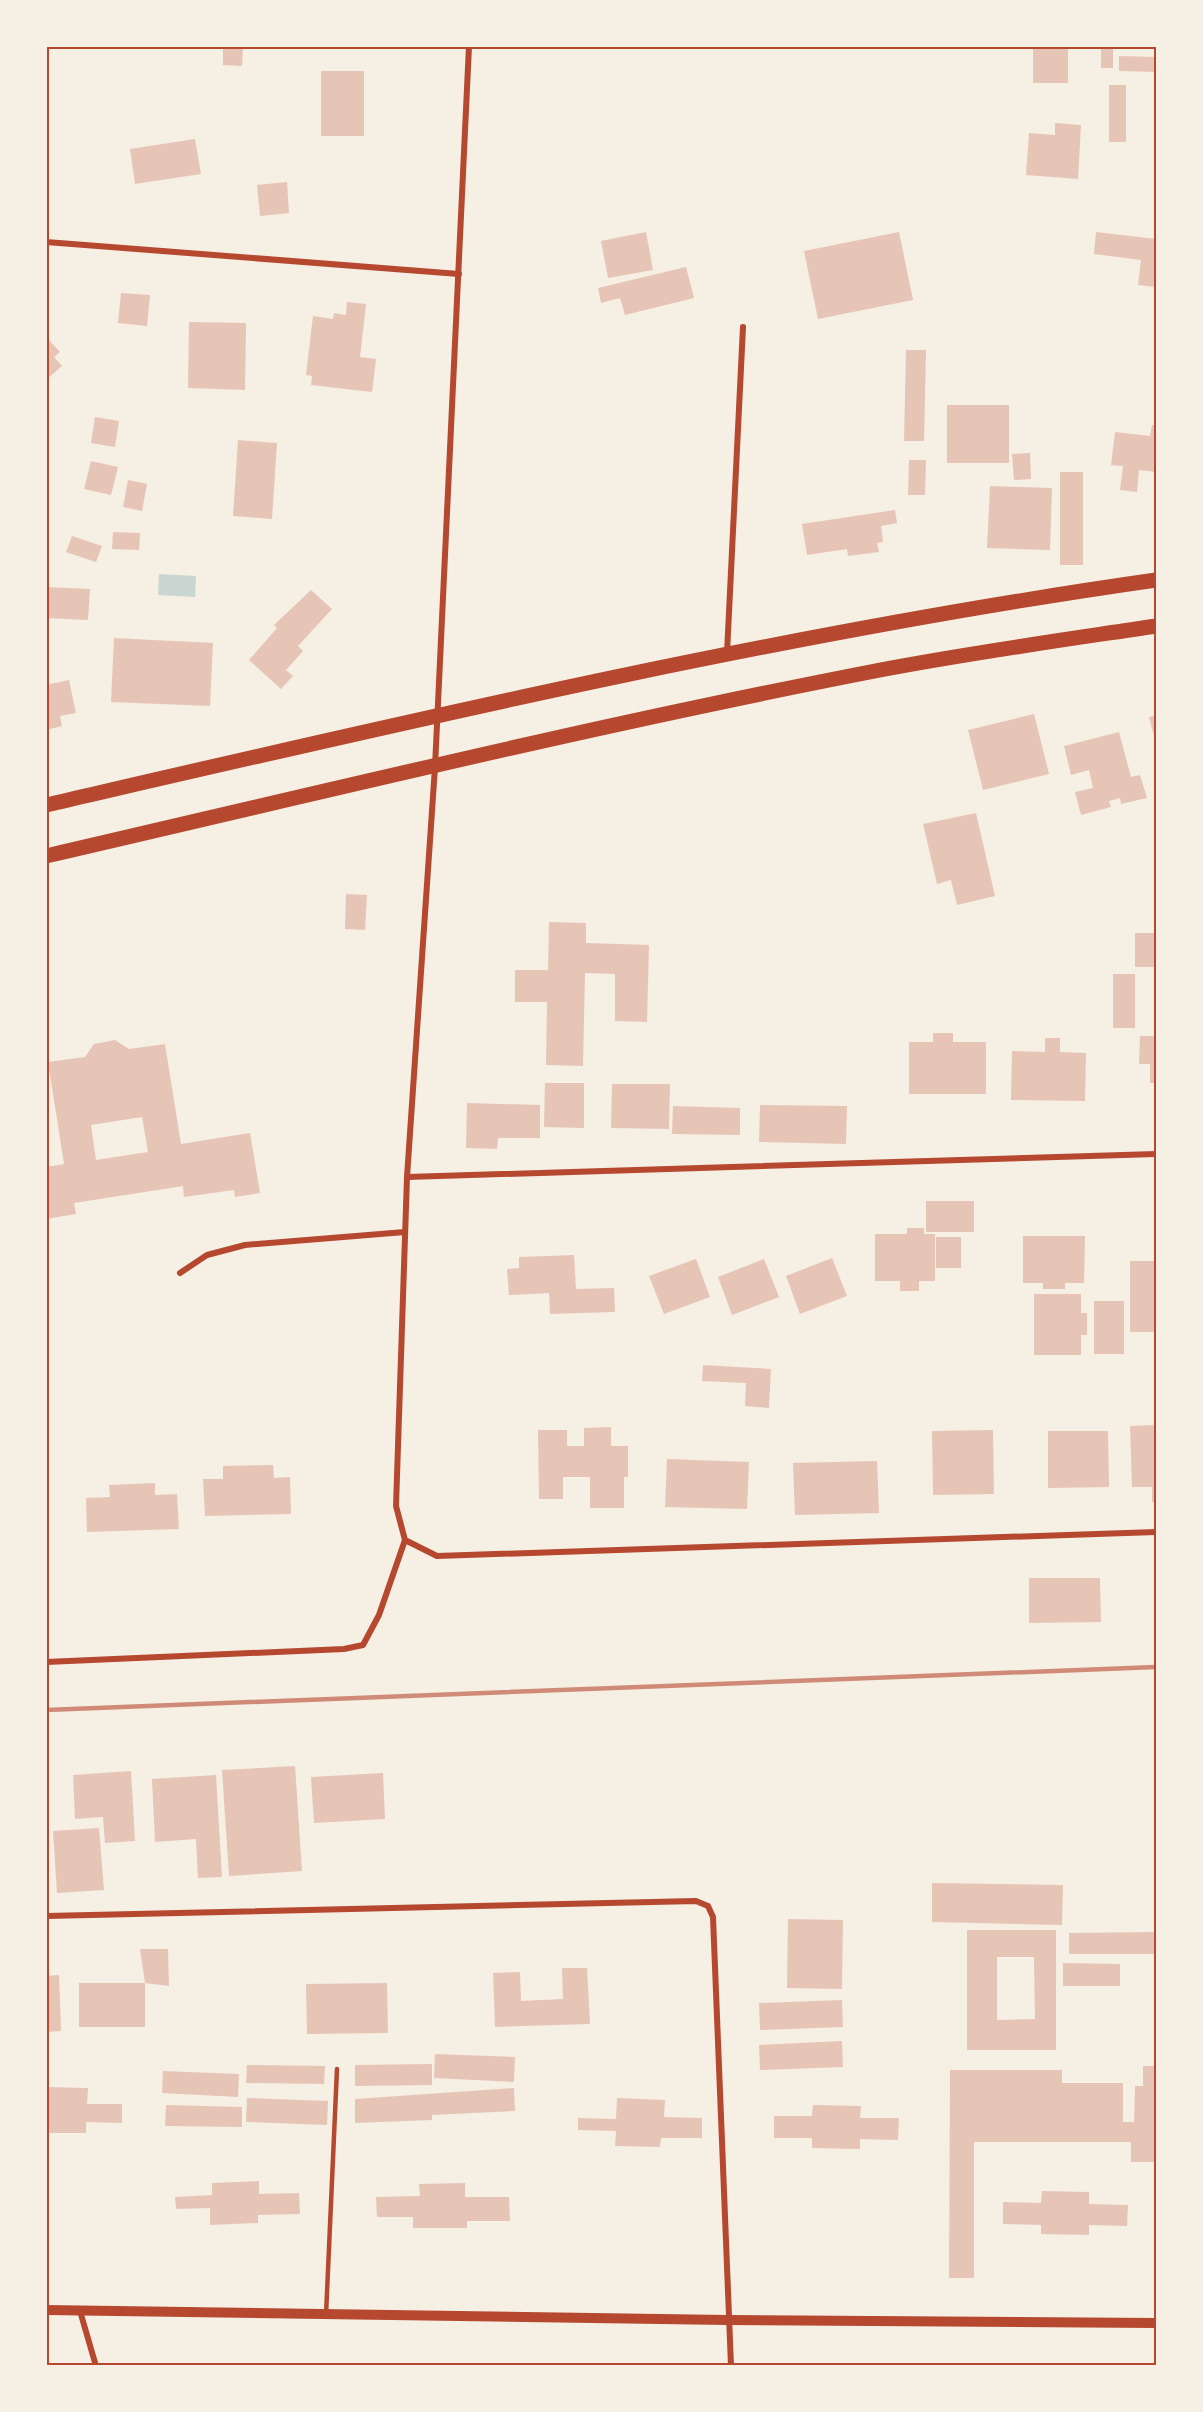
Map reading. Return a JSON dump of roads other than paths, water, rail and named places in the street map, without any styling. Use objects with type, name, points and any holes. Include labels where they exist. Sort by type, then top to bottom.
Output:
[{"type":"main road","points":[[46,805],[437,715],[907,619],[1156,580]]},
{"type":"main road","points":[[46,856],[435,766],[876,671],[1024,645],[1156,626]]},
{"type":"street","points":[[46,1662],[344,1649],[363,1645],[380,1615],[405,1540],[396,1506],[407,1177],[435,766],[469,46]]},
{"type":"street","points":[[46,243],[459,274]]},
{"type":"street","points":[[727,656],[743,327]]},
{"type":"street","points":[[407,1177],[1156,1154]]},
{"type":"street","points":[[180,1273],[207,1255],[245,1245],[405,1232]]},
{"type":"street","points":[[405,1540],[437,1556],[1156,1532]]},
{"type":"street","points":[[46,1916],[696,1901],[708,1906],[712,1917],[727,2320],[731,2366]]},
{"type":"street","points":[[46,2310],[1156,2324]]},
{"type":"street","points":[[80,2311],[96,2366]]},
{"type":"lane","points":[[326,2314],[337,2068]]},
{"type":"railway","points":[[46,1710],[1156,1667]]}]
